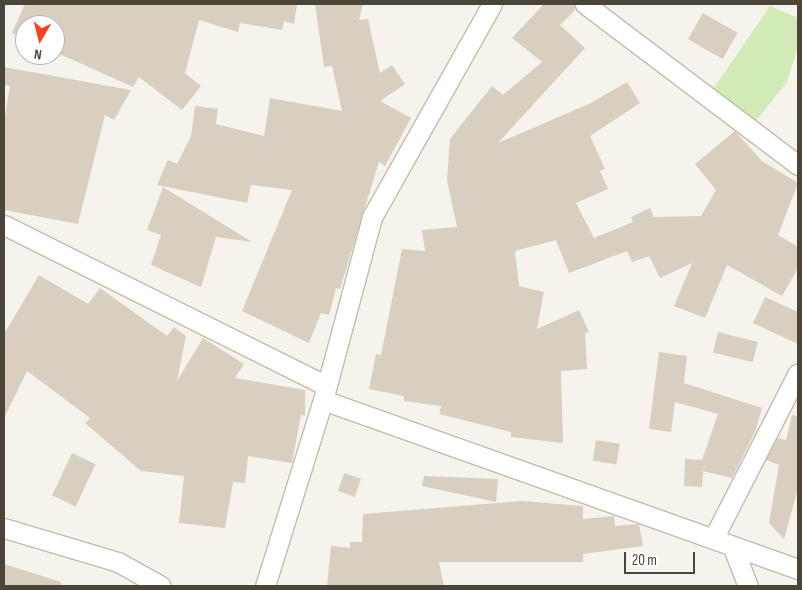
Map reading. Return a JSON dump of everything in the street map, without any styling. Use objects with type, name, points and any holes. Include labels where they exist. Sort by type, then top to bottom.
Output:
[{"type":"street","points":[[265,586],[324,392],[372,217],[492,4]]},
{"type":"street","points":[[585,4],[798,165]]},
{"type":"street","points":[[4,225],[324,392],[713,539],[734,550],[798,569]]},
{"type":"street","points":[[713,539],[798,373]]},
{"type":"street","points":[[4,528],[118,562],[161,586]]},
{"type":"street","points":[[734,550],[748,586]]},
{"type":"green space","points":[[770,6],[798,18],[798,47],[787,82],[756,121],[714,88]]},
{"type":"building","points":[[25,4],[297,4],[294,24],[284,21],[282,30],[240,23],[238,32],[199,20],[185,73],[201,86],[182,110],[139,77],[133,87],[65,56],[65,15],[20,15]]},
{"type":"building","points":[[315,4],[363,4],[359,20],[368,19],[380,73],[392,65],[405,84],[380,101],[411,118],[385,166],[379,162],[340,289],[336,288],[329,315],[321,313],[309,343],[242,311],[292,190],[251,185],[247,203],[157,185],[168,160],[177,164],[191,136],[195,106],[218,109],[216,124],[264,136],[270,98],[342,111],[332,66],[324,67]]},
{"type":"building","points":[[544,4],[574,4],[575,10],[560,25],[585,48],[498,143],[591,103],[627,82],[640,103],[590,136],[605,169],[600,171],[608,189],[576,203],[594,238],[633,222],[631,217],[650,208],[654,217],[701,216],[716,190],[695,164],[735,131],[762,161],[798,183],[778,235],[798,247],[798,268],[782,296],[727,265],[705,318],[674,306],[692,263],[660,278],[649,256],[632,262],[627,251],[569,273],[556,240],[515,251],[519,286],[544,292],[537,329],[579,310],[589,332],[585,333],[587,369],[561,371],[563,443],[511,437],[511,432],[439,414],[441,406],[404,401],[404,396],[369,389],[376,354],[381,355],[402,249],[425,251],[422,230],[457,227],[447,180],[450,139],[492,86],[503,95],[542,62],[512,38]]},
{"type":"building","points":[[703,13],[738,33],[723,59],[688,39]]},
{"type":"building","points":[[4,67],[131,90],[114,120],[105,115],[78,224],[4,210],[4,121],[10,86],[4,85]]},
{"type":"building","points":[[163,187],[252,242],[216,237],[201,287],[151,265],[161,235],[147,230]]},
{"type":"building","points":[[39,275],[88,304],[100,288],[167,336],[174,327],[186,336],[177,381],[203,338],[244,364],[235,378],[305,390],[305,416],[301,415],[292,463],[248,456],[245,483],[233,482],[225,528],[179,523],[184,476],[141,471],[85,423],[90,418],[27,371],[4,418],[4,334]]},
{"type":"building","points":[[765,297],[798,312],[798,344],[753,323]]},
{"type":"building","points":[[718,332],[758,342],[753,362],[713,352]]},
{"type":"building","points":[[659,352],[687,356],[684,383],[762,408],[755,432],[732,478],[703,471],[702,487],[684,486],[685,459],[702,460],[718,414],[675,402],[671,432],[649,429]]},
{"type":"building","points":[[792,415],[798,416],[798,489],[784,539],[769,523],[779,465],[766,460],[778,438],[786,440]]},
{"type":"building","points":[[596,440],[620,444],[616,464],[593,461]]},
{"type":"building","points":[[72,453],[96,464],[76,507],[52,496]]},
{"type":"building","points":[[344,473],[361,479],[355,497],[338,491]]},
{"type":"building","points":[[424,476],[498,479],[496,502],[422,486]]},
{"type":"building","points":[[522,501],[583,506],[583,519],[614,516],[615,526],[639,524],[643,546],[583,554],[583,562],[439,562],[444,586],[327,586],[331,546],[350,548],[350,542],[362,542],[363,514]]},
{"type":"building","points":[[4,564],[61,582],[61,586],[4,586]]}]
